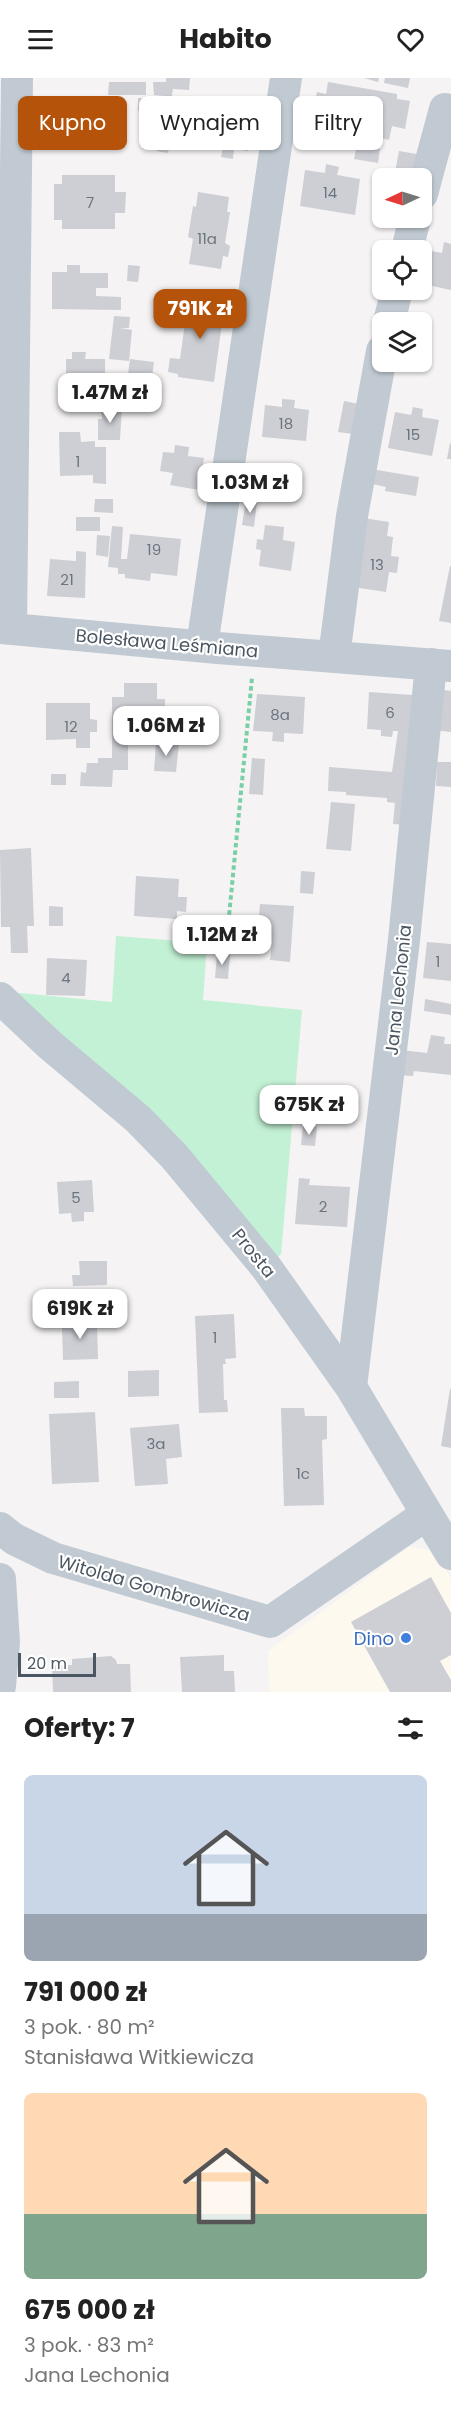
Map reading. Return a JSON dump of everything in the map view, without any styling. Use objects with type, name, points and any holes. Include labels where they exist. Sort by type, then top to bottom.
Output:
[{"type":"street","points":[[6,628],[16,78]]},
{"type":"street","points":[[202,646],[286,78]]},
{"type":"street","points":[[429,168],[446,109]]},
{"type":"street","points":[[334,657],[352,516],[378,372]]},
{"type":"street","name":"Bolesława Leśmiana","points":[[6,628],[254,651],[441,665]]},
{"type":"street","name":"Jana Lechonia","points":[[351,1386],[404,940],[441,665]]},
{"type":"street","name":"Prosta","points":[[0,998],[50,1045],[138,1119],[174,1156],[266,1267],[351,1386],[451,1554]]},
{"type":"street","name":"Witolda Gombrowicza","points":[[0,1528],[14,1539],[53,1558],[270,1622],[427,1514]]},
{"type":"street","points":[[0,1579],[4,1642],[0,1686]]},
{"type":"path","points":[[227,937],[254,651]]},
{"type":"shaded area","points":[[409,1547],[436,1551],[451,1579],[451,1692],[269,1692],[268,1651]]},
{"type":"green space","points":[[116,936],[207,943],[203,1000],[302,1010],[281,1254],[266,1267],[0,991],[112,1002]]},
{"type":"building","points":[[166,78],[190,78],[189,90],[173,89],[172,96],[154,95],[153,82],[166,82]]},
{"type":"building","points":[[364,78],[379,78],[378,82]]},
{"type":"building","points":[[385,78],[410,78],[408,88],[384,83]]},
{"type":"building","points":[[109,82],[146,82],[146,95],[108,95]]},
{"type":"building","points":[[328,82],[397,94],[397,99],[410,101],[405,129],[392,126],[389,140],[383,139],[383,96],[316,96],[317,92],[326,94]]},
{"type":"building","points":[[156,150],[169,150],[168,153]]},
{"type":"building","points":[[222,150],[234,150],[233,159],[221,157]]},
{"type":"building","points":[[356,150],[380,150],[378,163],[354,159]]},
{"type":"building","points":[[399,151],[417,154],[414,168],[396,168]]},
{"type":"building","points":[[326,164],[339,167],[337,175],[360,179],[355,215],[300,206],[305,170],[325,173]]},
{"type":"building","points":[[62,175],[115,175],[115,192],[126,192],[125,213],[115,213],[115,229],[62,229],[62,220],[54,220],[54,184],[62,184]]},
{"type":"building","points":[[198,192],[229,197],[227,212],[230,212],[225,243],[230,246],[228,257],[223,256],[221,269],[189,264],[193,239],[188,237],[193,206],[196,207]]},
{"type":"building","points":[[444,242],[451,244],[451,290],[432,286],[432,251],[442,253]]},
{"type":"building","points":[[67,265],[80,265],[80,273],[108,273],[108,288],[96,288],[96,296],[121,297],[121,310],[52,309],[52,272],[67,272]]},
{"type":"building","points":[[128,265],[140,266],[138,282],[127,281]]},
{"type":"building","points":[[189,294],[216,297],[215,307],[224,308],[214,382],[178,377],[178,374],[168,372],[170,358],[180,359]]},
{"type":"building","points":[[114,316],[130,317],[129,328],[120,328],[132,330],[129,361],[109,359]]},
{"type":"building","points":[[72,352],[86,352],[85,359],[105,359],[105,396],[66,396],[66,359],[72,359]]},
{"type":"building","points":[[130,359],[154,362],[150,392],[126,389]]},
{"type":"building","points":[[282,399],[295,400],[294,408],[309,410],[306,441],[262,437],[265,405],[282,407]]},
{"type":"building","points":[[344,401],[359,404],[353,434],[338,432]]},
{"type":"building","points":[[122,407],[120,440],[98,440],[98,419],[102,419],[101,408]]},
{"type":"building","points":[[413,407],[423,409],[422,417],[439,420],[432,456],[388,448],[395,412],[411,415]]},
{"type":"building","points":[[59,432],[80,432],[81,442],[95,441],[95,447],[106,447],[106,484],[93,483],[93,475],[60,476]]},
{"type":"building","points":[[450,443],[451,459],[447,459]]},
{"type":"building","points":[[175,445],[189,447],[188,456],[204,458],[199,490],[170,485],[173,473],[160,471],[163,452],[174,453]]},
{"type":"building","points":[[371,469],[419,477],[416,496],[385,491],[386,487],[368,483]]},
{"type":"building","points":[[95,499],[113,499],[113,513],[94,512]]},
{"type":"building","points":[[246,500],[257,502],[254,527],[242,525]]},
{"type":"building","points":[[76,517],[100,517],[100,531],[76,531]]},
{"type":"building","points":[[363,518],[389,522],[387,536],[393,537],[391,556],[399,557],[397,573],[389,572],[386,592],[353,587]]},
{"type":"building","points":[[265,525],[284,527],[283,540],[295,542],[291,571],[259,566],[261,550],[256,549],[257,539],[263,540]]},
{"type":"building","points":[[112,526],[123,527],[121,559],[127,559],[130,534],[181,539],[177,576],[151,573],[150,581],[125,578],[125,574],[118,574],[118,568],[108,567]]},
{"type":"building","points":[[97,535],[110,536],[108,557],[96,555]]},
{"type":"building","points":[[76,551],[86,552],[85,598],[47,596],[50,559],[76,561]]},
{"type":"building","points":[[451,566],[451,623],[439,621]]},
{"type":"building","points":[[124,683],[157,683],[157,699],[165,699],[165,720],[131,720],[132,743],[128,743],[128,770],[113,770],[112,787],[80,786],[81,772],[86,773],[87,763],[98,763],[98,758],[112,758],[112,697],[124,697]]},
{"type":"building","points":[[444,690],[451,691],[451,732],[433,730]]},
{"type":"building","points":[[369,692],[413,695],[408,825],[393,824],[395,803],[387,802],[387,798],[346,795],[346,792],[328,791],[329,767],[392,772],[398,731],[393,731],[392,737],[381,736],[381,730],[367,729]]},
{"type":"building","points":[[257,694],[305,697],[303,734],[284,733],[284,742],[272,741],[273,732],[253,731]]},
{"type":"building","points":[[46,703],[90,703],[90,719],[97,720],[97,732],[90,732],[90,748],[76,748],[76,739],[46,740]]},
{"type":"building","points":[[156,743],[179,744],[176,772],[154,771]]},
{"type":"building","points":[[252,758],[265,759],[263,795],[249,794]]},
{"type":"building","points":[[437,762],[451,762],[451,787],[436,786]]},
{"type":"building","points":[[51,774],[66,774],[66,785],[51,785]]},
{"type":"building","points":[[331,802],[355,804],[351,851],[326,849]]},
{"type":"building","points":[[31,848],[34,926],[27,926],[28,953],[11,953],[10,927],[1,927],[0,850]]},
{"type":"building","points":[[301,871],[315,872],[313,894],[300,893]]},
{"type":"building","points":[[136,876],[179,879],[178,897],[187,897],[186,912],[177,911],[177,919],[134,916]]},
{"type":"building","points":[[260,904],[294,906],[290,962],[270,960],[272,941],[257,940]]},
{"type":"building","points":[[49,906],[63,907],[63,926],[49,926]]},
{"type":"building","points":[[427,942],[451,944],[451,981],[423,978]]},
{"type":"building","points":[[217,954],[230,955],[228,979],[215,978]]},
{"type":"building","points":[[47,958],[87,960],[85,996],[46,995]]},
{"type":"building","points":[[425,999],[451,1004],[451,1015],[424,1011]]},
{"type":"building","points":[[431,1035],[445,1037],[444,1044],[451,1044],[451,1075],[414,1071],[413,1076],[398,1075],[400,1050],[427,1053]]},
{"type":"building","points":[[303,1125],[317,1127],[315,1146],[301,1145]]},
{"type":"building","points":[[299,1178],[310,1179],[309,1185],[350,1187],[347,1227],[295,1224]]},
{"type":"building","points":[[92,1180],[94,1212],[84,1212],[84,1221],[72,1222],[71,1213],[59,1214],[57,1182]]},
{"type":"building","points":[[79,1261],[107,1261],[107,1285],[73,1286],[72,1275],[80,1275]]},
{"type":"building","points":[[77,1289],[78,1304],[48,1305],[47,1300],[52,1300],[52,1290]]},
{"type":"building","points":[[234,1314],[236,1358],[225,1359],[226,1364],[223,1364],[224,1400],[227,1400],[228,1412],[199,1413],[195,1316]]},
{"type":"building","points":[[69,1316],[83,1316],[83,1326],[97,1325],[98,1359],[63,1360],[62,1327],[70,1326]]},
{"type":"building","points":[[159,1370],[159,1396],[128,1397],[128,1371]]},
{"type":"building","points":[[79,1381],[79,1398],[54,1398],[54,1382]]},
{"type":"building","points":[[451,1389],[451,1448],[441,1446]]},
{"type":"building","points":[[281,1408],[304,1408],[305,1416],[327,1416],[327,1439],[322,1440],[324,1505],[284,1506]]},
{"type":"building","points":[[95,1412],[99,1482],[52,1484],[49,1414]]},
{"type":"building","points":[[179,1424],[182,1457],[166,1459],[168,1484],[135,1486],[130,1428]]},
{"type":"building","name":"Dino","points":[[431,1577],[451,1613],[451,1655],[440,1661],[451,1680],[451,1692],[390,1692],[351,1622]]},
{"type":"building","points":[[224,1655],[224,1671],[234,1671],[235,1692],[182,1692],[180,1657]]},
{"type":"building","points":[[111,1656],[117,1664],[130,1664],[131,1692],[53,1692],[52,1666],[72,1665],[72,1659]]},
{"type":"place","name":"Dino","points":[[406,1638]]}]
